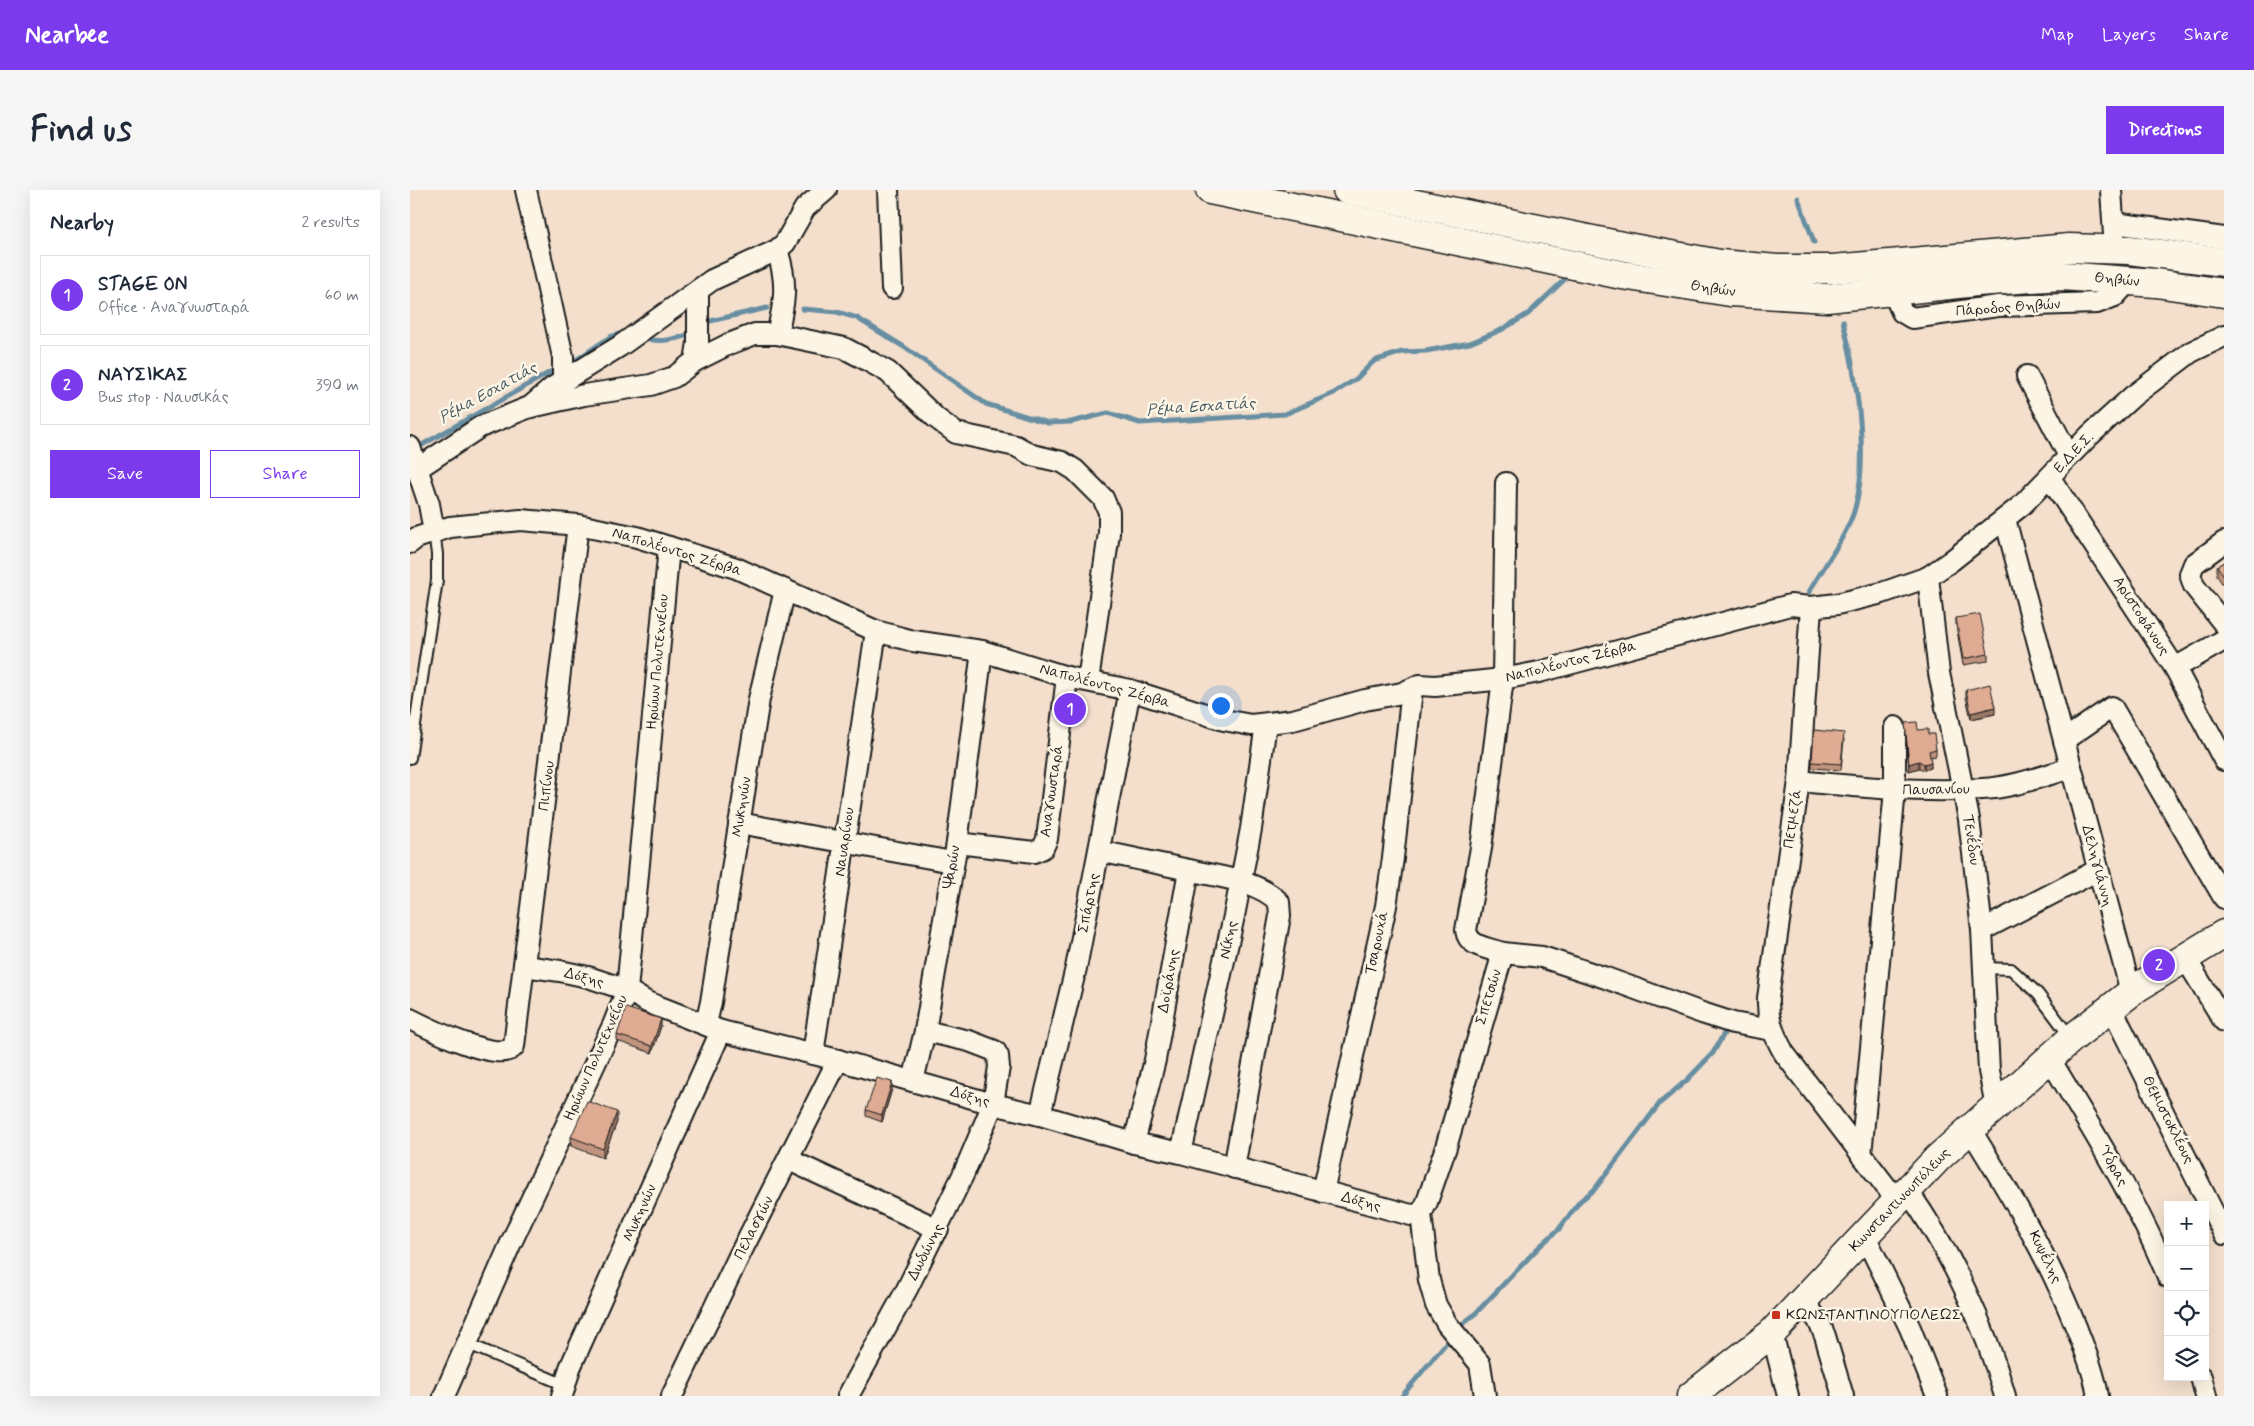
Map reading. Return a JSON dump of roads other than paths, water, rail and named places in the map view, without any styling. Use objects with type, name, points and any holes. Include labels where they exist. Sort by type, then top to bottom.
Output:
[{"type":"main road","name":"Θηβών","points":[[1210,190],[1622,275],[1703,288],[1793,297],[1827,298],[1977,282],[2062,276],[2129,281],[2223,296]]},
{"type":"main road","name":"Θηβών","points":[[1346,190],[1649,251],[1720,264],[1777,269],[1867,267],[2069,248],[2114,250],[2224,262]]},
{"type":"main road","name":"Κωνσταντινουπόλεως","points":[[1706,1391],[1772,1333],[1902,1196],[1996,1106],[2072,1039],[2121,1000],[2184,956],[2224,934]]},
{"type":"street","points":[[526,190],[563,357],[563,381]]},
{"type":"street","points":[[527,408],[552,388],[620,346],[698,290],[732,269],[776,250],[785,243],[805,208],[826,190]]},
{"type":"street","points":[[888,190],[892,288]]},
{"type":"street","points":[[2110,190],[2114,222],[2114,250]]},
{"type":"street","points":[[2114,222],[2224,238]]},
{"type":"street","points":[[776,250],[782,264],[785,286],[785,300],[777,334]]},
{"type":"street","points":[[695,361],[698,343],[698,290]]},
{"type":"street","name":"Ε.Δ.Ε.Σ.","points":[[1928,577],[2005,519],[2050,478],[2070,456],[2133,396],[2178,360],[2223,333]]},
{"type":"street","points":[[418,538],[429,504],[414,459],[480,427],[527,408],[584,395],[651,385],[674,376],[695,361],[729,344],[755,334],[777,334],[844,348],[888,372],[903,384],[936,418],[956,433],[1016,446],[1032,455],[1062,462],[1075,470],[1103,498],[1109,512],[1109,533],[1088,681]]},
{"type":"street","points":[[2027,376],[2070,456]]},
{"type":"street","name":"Αριστοφάνους","points":[[2050,478],[2175,668],[2224,760]]},
{"type":"street","points":[[1503,679],[1506,483]]},
{"type":"street","points":[[2005,519],[2064,740],[2112,706],[2224,898]]},
{"type":"street","name":"Ναπολέοντος Ζέρβα","points":[[418,538],[450,527],[521,520],[578,525],[637,537],[736,568],[876,631],[913,641],[982,651],[1067,677],[1130,690],[1224,720],[1251,724],[1293,720],[1365,700],[1412,690],[1420,685],[1436,686],[1503,679],[1539,672],[1790,605],[1811,607],[1837,604],[1882,593],[1928,577]]},
{"type":"street","name":"Πιπίνου","points":[[410,1019],[461,1042],[482,1048],[503,1053],[512,1050],[514,1046],[578,525]]},
{"type":"street","points":[[2224,542],[2194,564],[2190,574],[2194,586],[2224,624]]},
{"type":"street","name":"Ηρώων Πολυτεχνείου","points":[[444,1396],[466,1343],[614,1023],[627,990],[669,546]]},
{"type":"street","name":"Τενέδου","points":[[1928,577],[1939,673],[1968,819],[1982,930],[1989,1071],[1996,1106]]},
{"type":"street","name":"Μυκηνών","points":[[563,1391],[570,1368],[714,1028],[712,1002],[759,699],[785,590]]},
{"type":"street","name":"Πετμεζά","points":[[1811,607],[1798,781],[1768,998],[1768,1013],[1772,1030],[1784,1053],[1861,1155],[1902,1196],[1940,1241],[1984,1335],[2005,1396]]},
{"type":"street","name":"Ναυαρίνου","points":[[813,1054],[876,631]]},
{"type":"street","points":[[2175,668],[2224,640]]},
{"type":"street","name":"Ψαρών","points":[[913,1081],[925,1031],[955,852],[982,651]]},
{"type":"street","name":"Αναγνωσταρά","points":[[739,823],[845,843],[955,852],[1034,852],[1043,848],[1047,839],[1067,677]]},
{"type":"street","name":"Σπετσών","points":[[1421,1214],[1446,1147],[1503,953],[1472,944],[1467,938],[1466,930],[1481,848],[1503,679]]},
{"type":"street","name":"Σπάρτης","points":[[1040,1115],[1076,968],[1130,690]]},
{"type":"street","name":"Τσαρουχά","points":[[1323,1192],[1386,906],[1412,690]]},
{"type":"street","name":"Νίκης","points":[[1181,1153],[1226,954],[1251,828],[1266,724]]},
{"type":"street","points":[[1861,1155],[1894,790],[1896,727]]},
{"type":"street","name":"Δεληγιάννη","points":[[2064,740],[2098,870],[2121,1000]]},
{"type":"street","name":"Παυσανίου","points":[[1798,781],[1894,790],[1982,789],[2000,787],[2071,768]]},
{"type":"street","points":[[1099,851],[1240,881],[1270,892],[1279,902],[1280,916],[1234,1168]]},
{"type":"street","name":"Δοϊράνης","points":[[1134,1142],[1156,1060],[1189,870]]},
{"type":"street","points":[[1982,930],[2098,870]]},
{"type":"street","points":[[1503,953],[1542,957],[1733,1023],[1772,1030]]},
{"type":"street","points":[[2184,956],[2224,1021]]},
{"type":"street","name":"Δόξης","points":[[524,966],[576,974],[627,990],[647,1002],[714,1028],[1323,1192],[1411,1215],[1421,1214]]},
{"type":"street","name":"Θεμιστοκλέους","points":[[2121,1000],[2222,1222]]},
{"type":"street","name":"Δωδώνης","points":[[848,1396],[938,1229],[993,1104],[999,1067],[998,1056],[995,1051],[969,1041],[925,1031]]},
{"type":"street","name":"Ύδρας","points":[[2050,1059],[2110,1159],[2157,1249],[2164,1267]]},
{"type":"street","name":"Πελασγών","points":[[672,1396],[739,1256],[838,1060]]},
{"type":"street","name":"Κυψέλης","points":[[1970,1129],[2028,1224],[2055,1277],[2090,1364],[2098,1396]]},
{"type":"street","points":[[788,1160],[938,1229]]},
{"type":"street","points":[[1421,1214],[1429,1280],[1436,1306],[1447,1324],[1480,1364],[1485,1396]]},
{"type":"street","points":[[1865,1236],[1910,1328],[1936,1396]]},
{"type":"street","points":[[1803,1301],[1818,1320],[1825,1336],[1843,1396]]},
{"type":"street","points":[[1772,1333],[1788,1396]]},
{"type":"street","points":[[2203,1381],[2206,1396]]},
{"type":"lane","points":[[410,758],[437,580],[437,554],[418,538]]},
{"type":"lane","points":[[1984,968],[2011,969],[2038,994],[2072,1039]]},
{"type":"lane","points":[[466,1343],[563,1391]]},
{"type":"waterway","points":[[1798,198],[1814,242]]},
{"type":"waterway","name":"Ρέμα Εσχατιάς","points":[[803,309],[837,312],[857,318],[904,347],[986,404],[1048,423],[1071,422],[1108,413],[1140,423],[1285,414],[1334,393],[1356,379],[1374,361],[1402,352],[1426,351],[1470,343],[1501,330],[1528,314],[1564,280]]},
{"type":"waterway","name":"Ρέμα Εσχατιάς","points":[[706,322],[767,308]]},
{"type":"waterway","points":[[1809,592],[1852,518],[1859,487],[1861,464],[1860,415],[1843,321]]},
{"type":"waterway","name":"Ρέμα Εσχατιάς","points":[[570,364],[610,337],[626,332]]},
{"type":"waterway","name":"Ρέμα Εσχατιάς","points":[[640,336],[658,341],[688,335]]},
{"type":"waterway","name":"Ρέμα Εσχατιάς","points":[[415,449],[552,371]]},
{"type":"waterway","points":[[1461,1325],[1474,1315],[1539,1247],[1559,1229],[1580,1201],[1594,1190],[1660,1103],[1687,1080],[1713,1053],[1726,1030]]},
{"type":"waterway","points":[[1402,1396],[1451,1337]]},
{"type":"place","name":"STAGE ON","points":[[1070,709]]},
{"type":"place","name":"ΝΑΥΣΙΚΑΣ","points":[[2159,965]]},
{"type":"place","name":"ΚΩΝΣΤΑΝΤΙΝΟΥΠΟΛΕΩΣ","points":[[1776,1315]]}]
